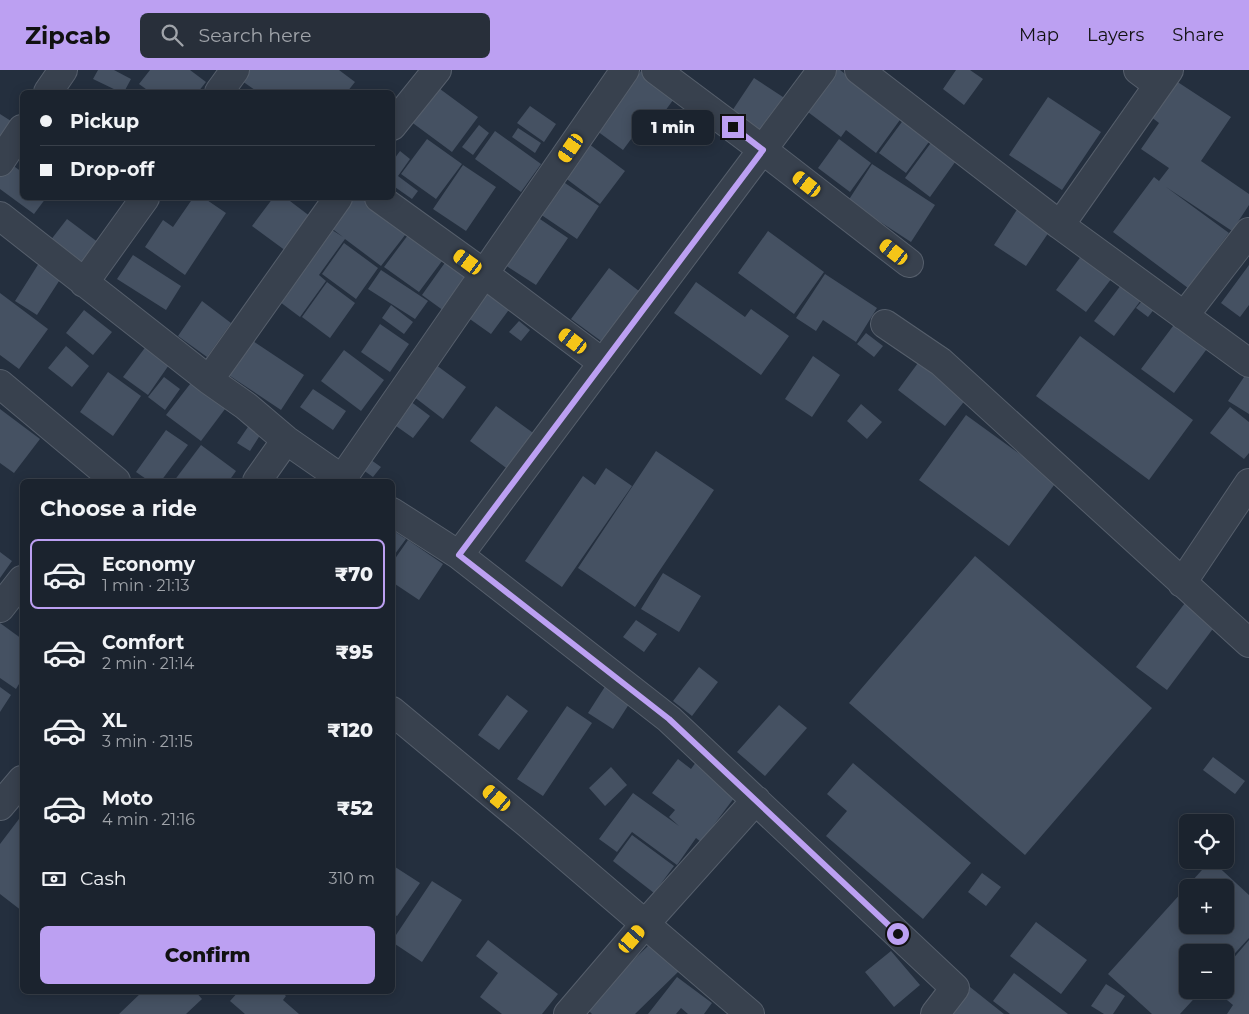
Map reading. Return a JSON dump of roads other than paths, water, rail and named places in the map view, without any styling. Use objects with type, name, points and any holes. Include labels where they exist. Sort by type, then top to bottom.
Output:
[{"type":"street","points":[[49,90],[63,70]]},
{"type":"street","points":[[395,122],[437,70]]},
{"type":"street","points":[[344,479],[483,273],[625,70]]},
{"type":"street","points":[[656,70],[763,150],[908,263]]},
{"type":"street","points":[[459,555],[822,70]]},
{"type":"street","points":[[859,70],[1060,225],[1249,363]]},
{"type":"street","points":[[1060,225],[1155,75]]},
{"type":"street","points":[[0,162],[20,133]]},
{"type":"street","points":[[84,283],[144,200]]},
{"type":"street","points":[[209,380],[337,200]]},
{"type":"street","points":[[381,200],[483,273],[603,364]]},
{"type":"street","points":[[0,216],[209,380],[246,406],[286,440],[342,479]]},
{"type":"street","points":[[1184,316],[1249,232]]},
{"type":"street","points":[[885,324],[940,362],[1249,643]]},
{"type":"street","points":[[1,385],[108,479]]},
{"type":"street","points":[[258,479],[286,440]]},
{"type":"street","points":[[1182,583],[1249,483]]},
{"type":"street","points":[[395,514],[459,555],[669,719],[956,988],[935,1014]]},
{"type":"street","points":[[0,608],[20,583]]},
{"type":"street","points":[[395,714],[750,1014]]},
{"type":"street","points":[[0,806],[20,782]]},
{"type":"street","points":[[568,1014],[645,924],[756,800]]}]
